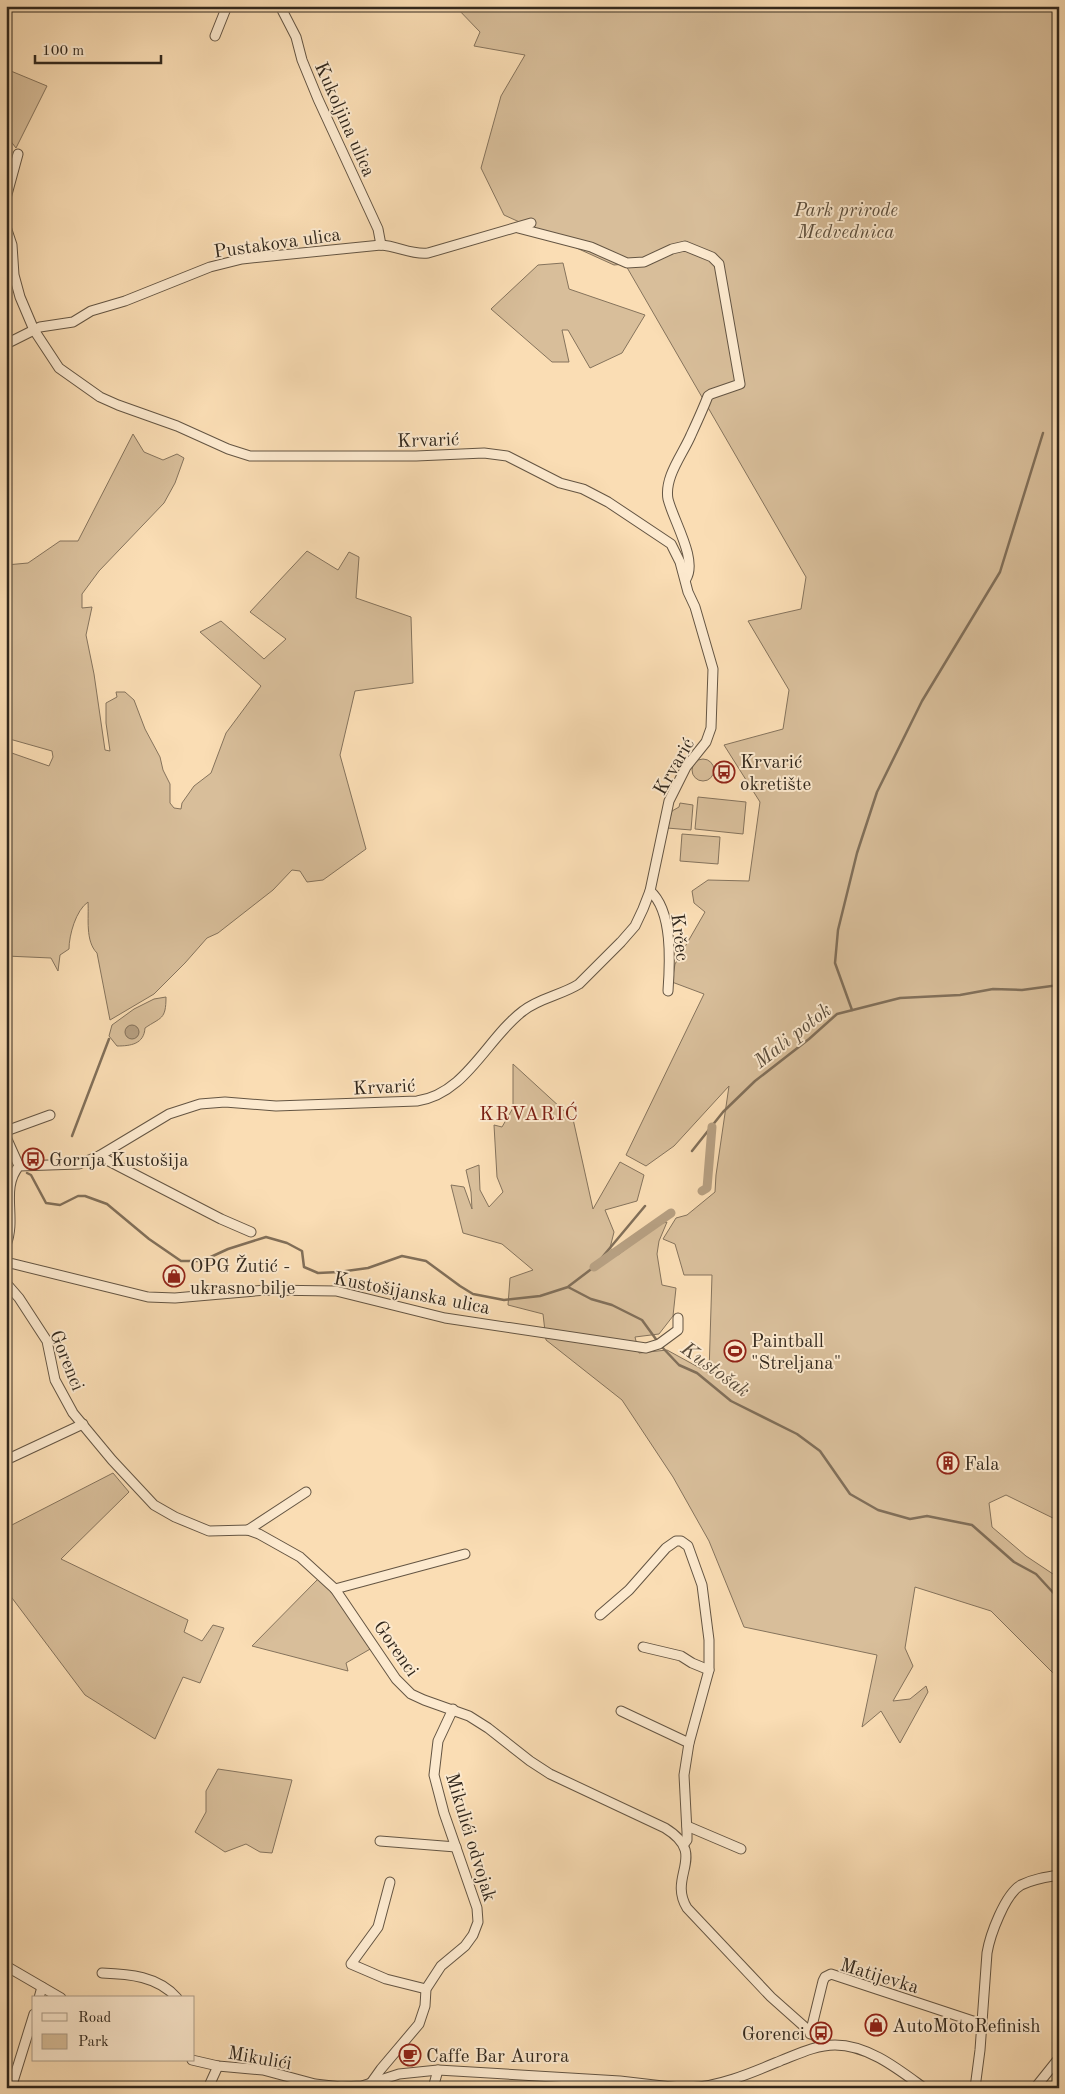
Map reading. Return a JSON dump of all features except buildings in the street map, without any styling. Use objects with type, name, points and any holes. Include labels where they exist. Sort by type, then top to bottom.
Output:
[{"type":"street","points":[[215,36],[227,6]]},
{"type":"street","name":"Kukoljina ulica","points":[[280,6],[296,37],[302,60],[318,99],[378,229],[381,245]]},
{"type":"street","points":[[6,198],[18,154]]},
{"type":"street","name":"Pustakova ulica","points":[[6,344],[46,325],[73,322],[91,311],[125,301],[222,263],[242,259],[381,245],[390,245],[414,253],[428,253],[531,223]]},
{"type":"street","name":"Krvarić","points":[[6,228],[12,245],[16,286],[34,330],[59,368],[100,397],[177,426],[228,449],[250,456],[416,456],[484,453],[506,456],[560,483],[583,489],[608,502],[671,544],[686,579],[688,592],[696,607],[713,669],[711,728],[706,742],[686,767],[669,800],[650,891],[634,926],[587,976],[568,991],[524,1010],[459,1079],[442,1093],[430,1099],[276,1106],[225,1102],[200,1104],[169,1114],[99,1156],[79,1164],[19,1166]]},
{"type":"street","points":[[518,228],[590,247],[627,263],[644,262],[672,249],[684,246],[712,257],[719,264],[740,384],[708,396],[670,479],[668,498],[687,551],[689,564],[686,579]]},
{"type":"street","name":"Krčec","points":[[650,891],[656,897],[662,910],[666,930],[670,961],[668,991]]},
{"type":"street","points":[[6,1131],[50,1115]]},
{"type":"street","points":[[6,1137],[19,1166],[10,1178],[11,1223],[10,1235],[6,1245]]},
{"type":"street","points":[[99,1156],[221,1219],[251,1232]]},
{"type":"street","name":"Kustošijanska ulica","points":[[6,1262],[148,1297],[175,1298],[266,1290],[336,1291],[445,1318],[646,1348],[659,1344],[678,1330],[678,1318]]},
{"type":"street","name":"Gorenci","points":[[6,1283],[19,1298],[47,1341],[55,1380],[64,1398],[128,1478],[159,1508],[189,1524],[209,1531],[248,1530],[259,1534],[300,1557],[335,1589],[400,1684],[411,1694],[469,1716],[550,1774],[665,1828],[684,1844]]},
{"type":"street","points":[[6,1460],[83,1424]]},
{"type":"street","points":[[248,1530],[306,1492]]},
{"type":"street","points":[[600,1615],[614,1605],[629,1590],[666,1548],[676,1541],[685,1542],[696,1564],[704,1592],[709,1640],[708,1670],[689,1743],[684,1781],[687,1840],[684,1844],[686,1858],[681,1890],[682,1899],[687,1908],[771,1997],[810,2034],[825,2045]]},
{"type":"street","points":[[335,1589],[465,1554]]},
{"type":"street","points":[[643,1647],[681,1656],[708,1670]]},
{"type":"street","name":"Mikulići odvojak","points":[[371,2083],[419,2024],[425,2006],[426,1989],[441,1966],[469,1942],[478,1922],[477,1908],[440,1799],[434,1774],[438,1741],[453,1709]]},
{"type":"street","points":[[621,1711],[689,1743]]},
{"type":"street","points":[[687,1826],[741,1849]]},
{"type":"street","points":[[380,1841],[456,1847]]},
{"type":"street","points":[[975,2088],[982,2024],[987,1948],[1006,1903],[1019,1886],[1035,1880],[1059,1875]]},
{"type":"street","points":[[390,1882],[378,1927],[351,1964],[386,1979],[426,1989]]},
{"type":"street","points":[[6,1966],[59,1996]]},
{"type":"street","points":[[102,1973],[143,1977],[175,1996]]},
{"type":"street","name":"Matijevka","points":[[810,2034],[823,1981],[831,1974],[982,2024]]},
{"type":"street","points":[[40,1996],[42,1986]]},
{"type":"street","points":[[11,2088],[32,2020]]},
{"type":"street","points":[[689,2088],[728,2081],[825,2045],[846,2046],[878,2057],[924,2088]]},
{"type":"street","points":[[1035,2088],[1059,2058]]},
{"type":"street","name":"Mikulići","points":[[195,2061],[218,2066],[263,2070],[329,2087],[354,2087],[399,2074],[438,2070],[620,2081],[680,2088]]},
{"type":"street","points":[[208,2088],[218,2066]]},
{"type":"street","points":[[433,2088],[438,2070]]},
{"type":"green space","name":"Park prirode Medvednica","points":[[455,6],[1059,6],[1059,1521],[1006,1495],[989,1503],[992,1527],[1026,1556],[1059,1578],[1059,1677],[991,1611],[915,1587],[905,1648],[913,1666],[893,1701],[910,1699],[926,1686],[928,1692],[900,1743],[881,1711],[862,1727],[877,1655],[744,1627],[709,1541],[673,1477],[622,1400],[546,1340],[543,1314],[508,1305],[510,1278],[533,1270],[502,1244],[463,1233],[451,1185],[464,1187],[472,1209],[471,1192],[466,1170],[479,1165],[480,1190],[489,1207],[503,1192],[497,1177],[494,1125],[502,1127],[513,1108],[513,1064],[573,1119],[593,1209],[620,1162],[644,1175],[637,1201],[605,1210],[614,1232],[610,1248],[618,1255],[659,1224],[667,1222],[659,1241],[657,1254],[662,1285],[676,1288],[673,1316],[659,1334],[635,1337],[639,1353],[667,1350],[709,1373],[712,1275],[684,1275],[675,1244],[663,1239],[676,1218],[687,1215],[715,1192],[729,1086],[674,1146],[646,1166],[626,1155],[704,994],[672,982],[675,964],[705,912],[694,903],[692,891],[708,880],[749,881],[760,802],[724,745],[783,729],[789,690],[748,621],[801,609],[806,577],[625,264],[614,265],[504,215],[481,168],[501,96],[525,55],[474,46],[480,32]]},
{"type":"green space","points":[[6,69],[47,86],[16,148],[6,135]]},
{"type":"green space","points":[[563,263],[569,289],[645,315],[622,353],[590,368],[568,330],[562,330],[569,362],[552,362],[491,309],[538,265]]},
{"type":"green space","points":[[133,434],[144,452],[163,460],[177,454],[184,458],[175,483],[164,503],[99,571],[82,594],[82,608],[92,607],[86,635],[94,674],[105,750],[110,751],[106,723],[106,703],[117,697],[116,692],[125,692],[134,700],[145,729],[160,757],[163,770],[170,784],[170,803],[174,808],[181,809],[182,803],[194,786],[211,773],[226,733],[261,686],[200,632],[221,621],[264,659],[286,639],[250,612],[307,551],[338,570],[349,552],[359,557],[356,598],[411,617],[413,683],[355,691],[340,755],[366,849],[323,880],[307,882],[300,871],[292,870],[273,890],[218,933],[207,938],[154,994],[110,1020],[97,953],[89,936],[88,902],[80,911],[74,923],[69,949],[60,955],[58,971],[51,958],[6,956],[6,751],[49,766],[53,757],[52,751],[6,738],[6,565],[28,563],[60,541],[78,541]]},
{"type":"green space","points":[[703,759],[711,762],[714,770],[711,778],[703,781],[695,778],[692,770],[695,762]]},
{"type":"green space","points":[[698,797],[746,802],[743,834],[695,829]]},
{"type":"green space","points":[[680,803],[693,805],[691,830],[667,828],[672,811],[679,807]]},
{"type":"green space","points":[[682,834],[720,837],[718,864],[680,861]]},
{"type":"green space","points":[[166,997],[164,1014],[145,1028],[139,1041],[132,1045],[117,1046],[109,1036],[112,1025],[134,1009],[154,999]]},
{"type":"green space","points":[[113,1473],[129,1492],[61,1559],[188,1620],[184,1632],[202,1641],[213,1625],[224,1628],[200,1683],[183,1677],[155,1739],[85,1695],[6,1590],[6,1528]]},
{"type":"green space","points":[[318,1579],[322,1579],[372,1648],[346,1663],[348,1671],[252,1646]]},
{"type":"green space","points":[[218,1769],[292,1780],[272,1853],[260,1852],[246,1844],[225,1852],[195,1832],[206,1812],[206,1791]]},
{"type":"shaded area","points":[[129,1025],[135,1025],[139,1032],[135,1039],[129,1039],[125,1035],[125,1029]]},
{"type":"waterway","points":[[852,1010],[835,963],[838,930],[857,853],[877,792],[922,701],[1000,572],[1043,433]]},
{"type":"waterway","name":"Mali potok","points":[[692,1151],[723,1112],[755,1081],[809,1039],[837,1014],[900,998],[960,995],[993,989],[1022,990],[1059,985]]},
{"type":"waterway","points":[[72,1136],[109,1039]]},
{"type":"waterway","points":[[702,1191],[707,1188],[712,1127]]},
{"type":"waterway","name":"Kustošak","points":[[27,1173],[31,1175],[46,1203],[60,1205],[78,1196],[85,1196],[107,1204],[149,1239],[181,1261],[202,1261],[228,1249],[266,1237],[287,1243],[302,1251],[304,1267],[318,1273],[368,1268],[402,1256],[426,1261],[473,1294],[504,1300],[540,1296],[568,1287],[591,1299],[612,1305],[642,1320],[658,1342]]},
{"type":"waterway","name":"Mali potok","points":[[569,1286],[594,1267],[645,1206]]},
{"type":"waterway","points":[[594,1267],[671,1213]]},
{"type":"waterway","name":"Kustošak","points":[[661,1346],[679,1365],[697,1373],[731,1401],[797,1434],[820,1451],[850,1494],[878,1510],[910,1519],[927,1516],[972,1525],[1014,1562],[1036,1574],[1059,1599]]},
{"type":"place","name":"Krvarić okretište","points":[[724,772]]},
{"type":"place","name":"Gornja Kustošija","points":[[33,1159]]},
{"type":"place","name":"OPG Žutić - ukrasno bilje","points":[[174,1276]]},
{"type":"place","name":"Paintball \"Streljana\"","points":[[735,1351]]},
{"type":"place","name":"Fala","points":[[948,1463]]},
{"type":"place","name":"AutoMotoRefinish","points":[[876,2025]]},
{"type":"place","name":"Gorenci","points":[[821,2033]]},
{"type":"place","name":"Caffe Bar Aurora","points":[[410,2055]]},
{"type":"district","name":"KRVARIĆ","points":[[529,1113]]}]
